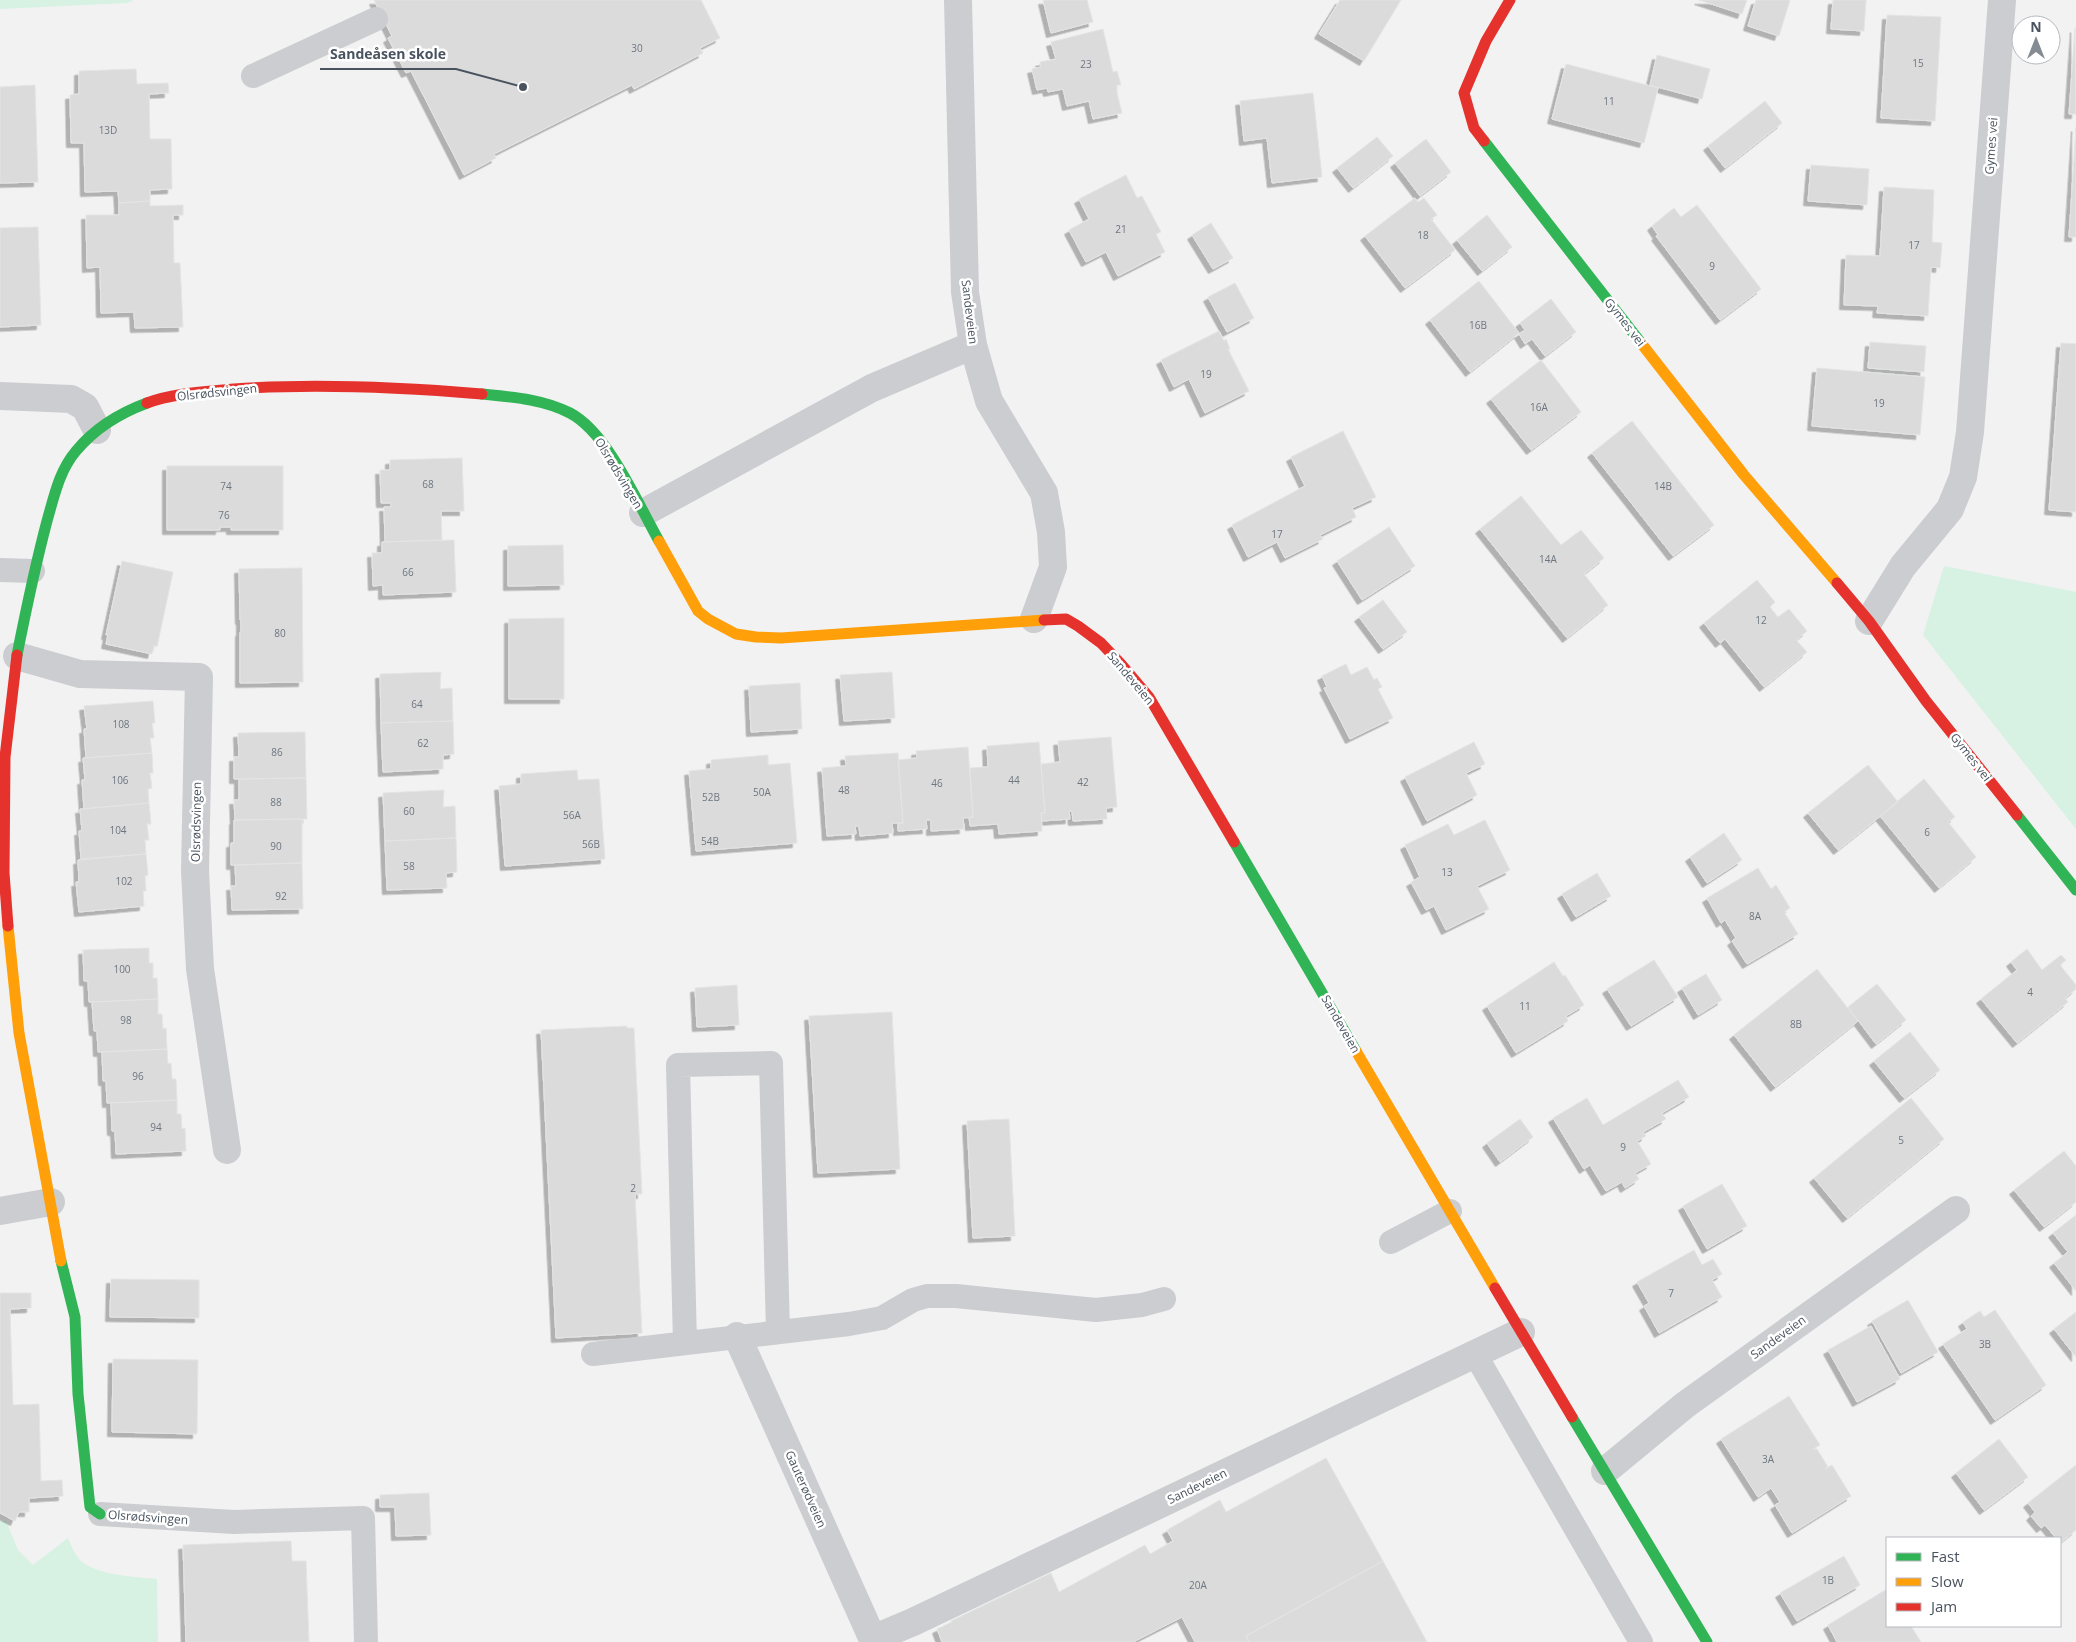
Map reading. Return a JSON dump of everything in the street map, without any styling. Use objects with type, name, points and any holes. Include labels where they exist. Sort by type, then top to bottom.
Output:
[{"type":"street","name":"Sandeveien","points":[[958,0],[965,292],[973,345],[990,401],[1044,493],[1051,532],[1053,567],[1034,619],[1066,619],[1080,625],[1116,658],[1149,697],[1521,1332],[1707,1642]]},
{"type":"street","name":"Gymes vei","points":[[1510,0],[1486,41],[1464,93],[1474,128],[1744,476],[1869,621],[1926,701],[2076,890]]},
{"type":"street","name":"Gymes vei","points":[[1869,621],[1903,566],[1950,509],[1963,477],[1970,432],[2002,0]]},
{"type":"street","points":[[643,513],[872,388],[973,345]]},
{"type":"street","name":"Olsrødsvingen","points":[[100,1514],[90,1507],[78,1394],[75,1317],[62,1268],[19,1033],[2,873],[5,757],[16,656],[33,571],[58,482],[76,452],[97,430],[127,410],[157,399],[200,392],[255,387],[352,385],[506,396],[546,402],[572,414],[592,430],[609,452],[698,611],[713,624],[732,633],[756,638],[781,638],[1034,619]]},
{"type":"street","points":[[0,396],[71,399],[85,408],[97,430]]},
{"type":"street","name":"Olsrødsvingen","points":[[16,656],[80,674],[199,677],[195,871],[200,969],[227,1150]]},
{"type":"street","points":[[0,1211],[51,1202]]},
{"type":"street","name":"Sandeveien","points":[[1605,1471],[1684,1405],[1956,1210]]},
{"type":"street","name":"Sandeveien","points":[[870,1641],[1521,1332]]},
{"type":"street","name":"Gauterødveien","points":[[737,1336],[870,1641]]},
{"type":"lane","points":[[253,76],[376,19]]},
{"type":"lane","points":[[0,570],[33,571]]},
{"type":"lane","points":[[685,1342],[678,1066],[771,1063],[778,1332]]},
{"type":"lane","points":[[1391,1242],[1450,1211]]},
{"type":"lane","points":[[593,1354],[882,1318],[913,1300],[927,1296],[956,1296],[1096,1310],[1142,1305],[1164,1299]]},
{"type":"lane","points":[[1475,1354],[1641,1642]]},
{"type":"lane","name":"Olsrødsvingen","points":[[100,1514],[234,1522],[363,1518],[366,1642]]},
{"type":"green space","points":[[0,0],[134,0],[127,3],[0,9]]},
{"type":"green space","points":[[1944,566],[2076,592],[2076,829],[1923,635]]},
{"type":"green space","points":[[0,1521],[6,1521],[18,1550],[33,1565],[68,1538],[79,1559],[94,1569],[127,1576],[157,1579],[158,1642],[0,1642]]},
{"type":"building","points":[[374,0],[701,0],[720,38],[700,48],[703,53],[634,89],[632,85],[494,154],[496,158],[464,175],[411,71],[406,73],[388,38],[392,36]]},
{"type":"building","points":[[1043,0],[1087,0],[1093,22],[1051,33]]},
{"type":"building","points":[[1340,0],[1401,0],[1364,61],[1319,34]]},
{"type":"building","points":[[1699,0],[1747,0],[1742,14]]},
{"type":"building","points":[[1756,0],[1790,0],[1779,36],[1748,26]]},
{"type":"building","points":[[1833,0],[1866,0],[1864,31],[1831,29]]},
{"type":"building","points":[[1887,15],[1941,17],[1935,121],[1881,118]]},
{"type":"building","points":[[2075,28],[2076,114],[2069,114]]},
{"type":"building","points":[[1103,29],[1113,72],[1117,71],[1121,85],[1117,85],[1117,93],[1122,113],[1093,119],[1089,101],[1067,106],[1063,89],[1048,92],[1047,88],[1037,90],[1032,69],[1041,67],[1040,62],[1056,59],[1051,42]]},
{"type":"building","points":[[1657,55],[1710,69],[1702,99],[1650,85]]},
{"type":"building","points":[[1566,64],[1658,88],[1644,143],[1552,119]]},
{"type":"building","points":[[136,69],[137,84],[168,83],[169,93],[149,94],[150,139],[171,139],[172,189],[150,190],[150,201],[119,203],[118,191],[85,192],[84,143],[71,143],[70,95],[79,94],[79,71]]},
{"type":"building","points":[[35,85],[38,182],[0,183],[0,87]]},
{"type":"building","points":[[1313,93],[1322,177],[1272,183],[1267,138],[1244,141],[1240,101]]},
{"type":"building","points":[[1765,101],[1782,123],[1725,168],[1708,146]]},
{"type":"building","points":[[2076,127],[2076,237],[2069,237]]},
{"type":"building","points":[[1377,137],[1393,156],[1353,188],[1337,168]]},
{"type":"building","points":[[1426,139],[1451,172],[1420,196],[1395,163]]},
{"type":"building","points":[[1811,165],[1869,169],[1867,205],[1808,201]]},
{"type":"building","points":[[1126,175],[1137,198],[1142,196],[1161,232],[1156,234],[1165,252],[1118,276],[1106,252],[1086,262],[1069,230],[1089,219],[1079,199]]},
{"type":"building","points":[[1884,187],[1934,190],[1932,242],[1942,243],[1940,268],[1931,267],[1928,316],[1877,313],[1878,306],[1844,305],[1846,255],[1880,256]]},
{"type":"building","points":[[1415,198],[1418,202],[1424,198],[1437,215],[1431,219],[1455,250],[1405,288],[1365,236]]},
{"type":"building","points":[[150,201],[150,206],[183,205],[183,215],[173,215],[174,263],[180,263],[183,327],[135,328],[134,312],[101,313],[100,267],[87,268],[86,215],[119,215],[119,203]]},
{"type":"building","points":[[1697,205],[1761,289],[1720,320],[1656,236],[1658,235],[1652,226],[1674,208],[1681,217]]},
{"type":"building","points":[[1487,215],[1512,247],[1482,271],[1457,240]]},
{"type":"building","points":[[1211,223],[1233,258],[1213,269],[1192,235]]},
{"type":"building","points":[[38,227],[41,325],[0,327],[0,228]]},
{"type":"building","points":[[1479,281],[1519,333],[1470,372],[1430,320]]},
{"type":"building","points":[[1235,283],[1254,318],[1227,332],[1208,297]]},
{"type":"building","points":[[1551,299],[1576,332],[1545,356],[1532,339],[1525,344],[1519,334],[1525,330],[1520,323]]},
{"type":"building","points":[[1219,331],[1224,341],[1226,339],[1230,349],[1228,349],[1249,391],[1205,413],[1189,379],[1174,387],[1161,360]]},
{"type":"building","points":[[1870,342],[1926,346],[1924,372],[1868,368]]},
{"type":"building","points":[[2061,343],[2076,344],[2076,512],[2049,510]]},
{"type":"building","points":[[1541,360],[1581,412],[1531,450],[1491,399]]},
{"type":"building","points":[[1817,368],[1925,377],[1920,435],[1812,426]]},
{"type":"building","points":[[1632,421],[1714,525],[1673,556],[1592,453]]},
{"type":"building","points":[[1343,431],[1376,497],[1352,508],[1356,517],[1320,535],[1323,539],[1285,558],[1277,542],[1248,557],[1232,525],[1305,486],[1291,457]]},
{"type":"building","points":[[462,458],[464,511],[441,511],[442,540],[385,542],[384,507],[391,507],[391,503],[381,503],[380,470],[390,470],[390,460]]},
{"type":"building","points":[[167,466],[283,466],[283,530],[231,530],[231,527],[220,527],[220,530],[167,530]]},
{"type":"building","points":[[1521,496],[1561,545],[1581,530],[1604,558],[1584,574],[1608,605],[1567,638],[1480,529]]},
{"type":"building","points":[[1389,527],[1415,566],[1362,600],[1337,561]]},
{"type":"building","points":[[454,540],[456,592],[383,595],[383,585],[373,586],[372,553],[382,553],[382,542]]},
{"type":"building","points":[[563,545],[564,585],[508,586],[508,546]]},
{"type":"building","points":[[122,561],[173,572],[157,647],[154,645],[152,654],[106,644],[108,635],[106,635]]},
{"type":"building","points":[[302,568],[303,682],[240,683],[241,620],[239,569]]},
{"type":"building","points":[[1757,580],[1775,602],[1770,607],[1778,617],[1789,609],[1807,631],[1796,640],[1807,652],[1764,687],[1725,639],[1720,643],[1704,623]]},
{"type":"building","points":[[1383,600],[1407,632],[1383,649],[1359,617]]},
{"type":"building","points":[[564,618],[564,699],[509,699],[509,619]]},
{"type":"building","points":[[1346,664],[1351,675],[1367,667],[1374,680],[1377,678],[1382,687],[1378,689],[1393,718],[1350,739],[1324,688],[1327,687],[1322,676]]},
{"type":"building","points":[[441,672],[440,689],[452,688],[453,721],[381,723],[380,674]]},
{"type":"building","points":[[892,672],[895,718],[844,721],[840,675]]},
{"type":"building","points":[[800,683],[802,729],[751,732],[749,686]]},
{"type":"building","points":[[153,701],[155,723],[152,723],[154,738],[150,738],[152,753],[86,758],[84,729],[87,729],[84,706]]},
{"type":"building","points":[[453,721],[454,754],[443,755],[443,769],[383,772],[381,723]]},
{"type":"building","points":[[305,732],[306,778],[234,779],[234,757],[239,757],[238,733]]},
{"type":"building","points":[[1111,737],[1117,807],[1106,808],[1107,819],[1073,821],[1072,811],[1069,811],[1070,819],[1042,821],[1041,813],[1045,813],[1041,764],[1060,762],[1058,741]]},
{"type":"building","points":[[1039,742],[1045,813],[1041,813],[1042,831],[999,834],[998,824],[970,826],[969,817],[973,817],[970,768],[988,767],[987,746]]},
{"type":"building","points":[[1474,742],[1485,764],[1466,773],[1477,795],[1427,821],[1405,777]]},
{"type":"building","points":[[968,747],[973,817],[963,818],[964,829],[931,831],[931,820],[926,820],[927,829],[898,831],[898,823],[903,823],[898,760],[917,758],[916,751]]},
{"type":"building","points":[[152,753],[153,773],[150,773],[152,788],[148,789],[149,803],[84,809],[82,780],[85,780],[83,758]]},
{"type":"building","points":[[898,753],[903,823],[892,823],[893,833],[860,836],[859,826],[855,826],[856,834],[827,836],[822,768],[846,766],[845,756]]},
{"type":"building","points":[[768,755],[768,765],[790,763],[797,843],[696,851],[689,771],[711,769],[711,760]]},
{"type":"building","points":[[1868,765],[1898,802],[1838,850],[1808,813]]},
{"type":"building","points":[[577,770],[578,780],[599,779],[605,859],[505,866],[499,786],[521,784],[521,774]]},
{"type":"building","points":[[306,778],[307,819],[235,820],[234,800],[239,800],[239,779]]},
{"type":"building","points":[[1924,779],[1955,817],[1948,822],[1976,857],[1939,888],[1880,816]]},
{"type":"building","points":[[444,790],[443,807],[455,806],[456,838],[385,841],[383,793]]},
{"type":"building","points":[[149,803],[151,824],[147,824],[149,840],[145,840],[146,854],[81,859],[79,831],[82,831],[80,809]]},
{"type":"building","points":[[302,819],[302,863],[231,865],[231,843],[234,843],[234,820]]},
{"type":"building","points":[[1485,820],[1510,870],[1477,886],[1489,909],[1446,930],[1434,906],[1426,910],[1411,882],[1420,877],[1405,845],[1448,824],[1454,835]]},
{"type":"building","points":[[1724,833],[1742,860],[1707,883],[1690,857]]},
{"type":"building","points":[[456,838],[457,872],[446,873],[447,888],[387,890],[385,841]]},
{"type":"building","points":[[146,854],[148,875],[145,876],[146,891],[143,891],[144,906],[79,912],[76,882],[79,882],[78,860]]},
{"type":"building","points":[[302,863],[303,909],[232,910],[231,886],[236,886],[235,865]]},
{"type":"building","points":[[1758,868],[1771,889],[1776,885],[1790,908],[1784,912],[1798,934],[1747,964],[1732,941],[1736,938],[1725,920],[1721,923],[1707,898]]},
{"type":"building","points":[[1597,873],[1611,896],[1576,917],[1562,894]]},
{"type":"building","points":[[149,948],[149,963],[153,963],[153,978],[157,978],[158,999],[89,1002],[88,981],[84,981],[83,950]]},
{"type":"building","points":[[2027,949],[2042,970],[2061,955],[2066,960],[2060,965],[2076,985],[2076,989],[2065,998],[2068,1002],[2017,1043],[1981,999],[2017,970],[2011,962]]},
{"type":"building","points":[[1654,960],[1678,997],[1631,1026],[1607,989]]},
{"type":"building","points":[[1554,962],[1563,976],[1565,975],[1584,1005],[1566,1016],[1568,1021],[1516,1053],[1487,1006]]},
{"type":"building","points":[[1817,969],[1858,1021],[1775,1087],[1734,1035]]},
{"type":"building","points":[[1706,974],[1722,1000],[1698,1015],[1682,988]]},
{"type":"building","points":[[1877,984],[1906,1020],[1876,1044],[1848,1007]]},
{"type":"building","points":[[737,985],[739,1025],[697,1027],[695,988]]},
{"type":"building","points":[[158,999],[158,1014],[162,1014],[163,1029],[166,1028],[167,1049],[98,1052],[97,1031],[94,1031],[92,1002]]},
{"type":"building","points":[[892,1012],[900,1169],[818,1173],[809,1016]]},
{"type":"building","points":[[627,1026],[627,1028],[634,1028],[642,1194],[635,1194],[642,1333],[556,1338],[541,1030]]},
{"type":"building","points":[[1910,1032],[1940,1070],[1904,1098],[1874,1061]]},
{"type":"building","points":[[167,1049],[168,1064],[171,1063],[172,1079],[176,1079],[177,1100],[107,1103],[106,1081],[103,1081],[102,1052]]},
{"type":"building","points":[[1678,1080],[1689,1097],[1662,1113],[1666,1119],[1643,1132],[1646,1136],[1637,1141],[1651,1164],[1635,1173],[1639,1179],[1625,1188],[1622,1182],[1606,1191],[1590,1165],[1584,1169],[1553,1118],[1587,1098],[1603,1125]]},
{"type":"building","points":[[1911,1098],[1944,1139],[1847,1218],[1814,1178]]},
{"type":"building","points":[[177,1100],[177,1114],[181,1114],[182,1129],[185,1128],[186,1151],[116,1154],[115,1131],[112,1131],[111,1103]]},
{"type":"building","points":[[1009,1119],[1015,1236],[973,1238],[967,1121]]},
{"type":"building","points":[[1520,1119],[1533,1137],[1500,1162],[1487,1143]]},
{"type":"building","points":[[2064,1151],[2076,1166],[2076,1202],[2044,1227],[2014,1190]]},
{"type":"building","points":[[1722,1184],[1747,1226],[1707,1249],[1683,1206]]},
{"type":"building","points":[[2076,1215],[2076,1291],[2054,1263],[2068,1252],[2053,1233]]},
{"type":"building","points":[[1694,1250],[1702,1265],[1713,1259],[1722,1274],[1712,1280],[1722,1297],[1659,1333],[1644,1306],[1649,1303],[1637,1282]]},
{"type":"building","points":[[111,1279],[199,1280],[199,1318],[110,1317]]},
{"type":"building","points":[[0,1293],[31,1293],[31,1308],[10,1309],[13,1405],[39,1404],[41,1481],[62,1480],[63,1496],[29,1498],[29,1512],[19,1512],[15,1521],[0,1513]]},
{"type":"building","points":[[1908,1300],[1938,1352],[1901,1373],[1872,1321]]},
{"type":"building","points":[[1995,1310],[2046,1385],[1995,1420],[1943,1344],[1967,1329],[1963,1322],[1980,1311],[1984,1317]]},
{"type":"building","points":[[2076,1312],[2076,1357],[2054,1329]]},
{"type":"building","points":[[1871,1326],[1900,1379],[1857,1402],[1828,1350]]},
{"type":"building","points":[[113,1359],[198,1360],[197,1434],[112,1432]]},
{"type":"building","points":[[1789,1396],[1820,1445],[1813,1449],[1817,1449],[1828,1467],[1825,1469],[1832,1465],[1851,1496],[1792,1533],[1775,1505],[1780,1502],[1771,1488],[1758,1497],[1721,1439]]},
{"type":"building","points":[[1999,1439],[2028,1477],[1984,1510],[1956,1473]]},
{"type":"building","points":[[1326,1458],[1383,1561],[1246,1636],[1249,1642],[1195,1642],[1182,1617],[1133,1642],[942,1642],[937,1629],[1051,1573],[1059,1592],[1145,1545],[1150,1554],[1173,1541],[1167,1530],[1220,1500],[1226,1512]]},
{"type":"building","points":[[2076,1465],[2076,1530],[2061,1542],[2061,1537],[2055,1537],[2045,1525],[2041,1528],[2031,1516],[2035,1512],[2028,1503]]},
{"type":"building","points":[[429,1493],[431,1535],[396,1536],[395,1507],[380,1507],[380,1495]]},
{"type":"building","points":[[291,1541],[292,1561],[306,1561],[309,1642],[186,1642],[183,1545]]},
{"type":"building","points":[[1844,1556],[1860,1585],[1797,1621],[1780,1593]]},
{"type":"building","points":[[1383,1561],[1427,1642],[1249,1642],[1246,1636]]},
{"type":"building","points":[[1886,1590],[1886,1627],[1912,1627],[1921,1642],[1837,1642],[1828,1625]]},
{"type":"traffic: fast","points":[[1484,141],[1641,343]]},
{"type":"traffic: fast","points":[[482,394],[527,399],[560,408],[584,423],[597,436],[621,471],[659,541]]},
{"type":"traffic: fast","points":[[17,655],[43,538],[55,494],[65,467],[76,451],[91,435],[127,411],[147,403]]},
{"type":"traffic: fast","points":[[2017,815],[2076,890]]},
{"type":"traffic: fast","points":[[1234,842],[1356,1051]]},
{"type":"traffic: fast","points":[[61,1261],[75,1317],[78,1394],[90,1507],[100,1514]]},
{"type":"traffic: fast","points":[[1572,1417],[1707,1642]]},
{"type":"traffic: slow","points":[[1641,343],[1744,475],[1837,583]]},
{"type":"traffic: slow","points":[[659,541],[698,611],[708,619],[736,634],[781,638],[1044,620]]},
{"type":"traffic: slow","points":[[8,926],[19,1033],[61,1261]]},
{"type":"traffic: slow","points":[[1356,1051],[1495,1288]]},
{"type":"traffic: jam","points":[[1484,141],[1474,128],[1464,93],[1486,41],[1510,0]]},
{"type":"traffic: jam","points":[[147,403],[168,397],[201,392],[296,386],[420,389],[482,394]]},
{"type":"traffic: jam","points":[[1837,583],[1869,621],[1926,701],[2017,815]]},
{"type":"traffic: jam","points":[[1044,620],[1066,619],[1101,643],[1121,664],[1149,697],[1234,842]]},
{"type":"traffic: jam","points":[[8,926],[4,873],[5,757],[17,655]]},
{"type":"traffic: jam","points":[[1495,1288],[1572,1417]]},
{"type":"place","name":"Sandeåsen skole","points":[[523,87]]}]
